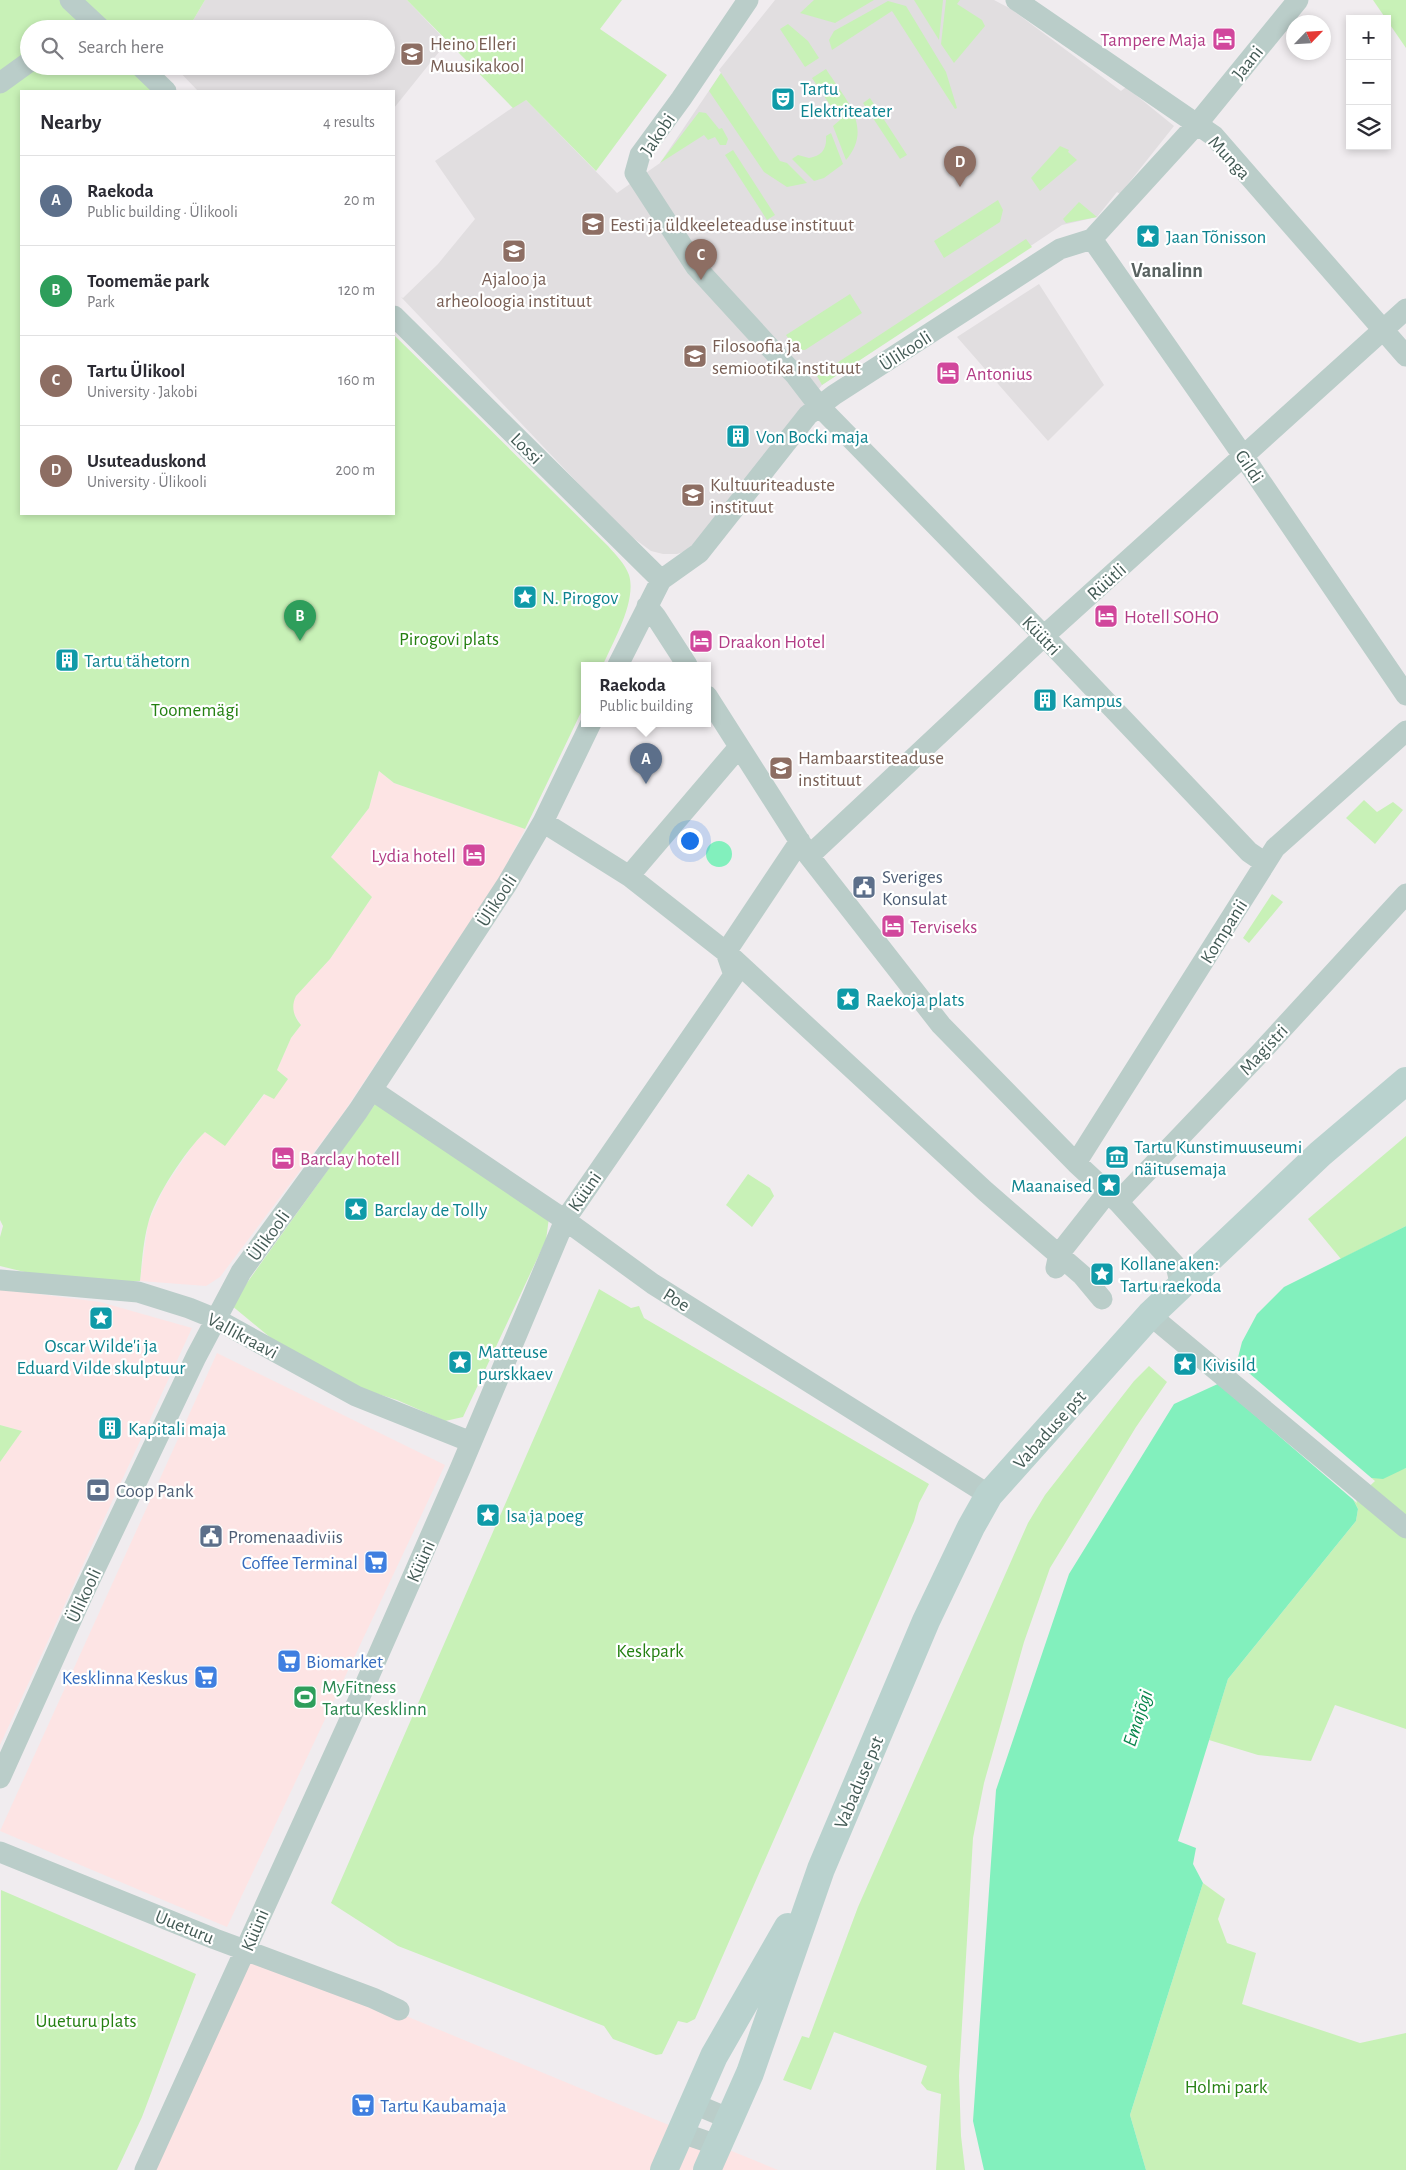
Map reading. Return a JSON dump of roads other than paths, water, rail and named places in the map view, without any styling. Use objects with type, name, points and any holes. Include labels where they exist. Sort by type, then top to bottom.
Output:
[{"type":"main road","name":"Vabaduse pst","points":[[708,2170],[717,2145],[750,2073],[821,1870],[926,1621],[972,1527],[990,1495],[1150,1315],[1320,1154],[1406,1081]]},
{"type":"main road","name":"Vabaduse pst","points":[[664,2170],[679,2132],[714,2056],[821,1870]]},
{"type":"street","points":[[70,0],[84,20]]},
{"type":"street","name":"Jakobi","points":[[748,0],[681,99],[640,155],[635,173],[696,267],[796,376],[820,406]]},
{"type":"street","name":"Munga","points":[[1016,0],[1214,136],[1406,356]]},
{"type":"street","name":"Jaani","points":[[1197,124],[1298,0]]},
{"type":"street","points":[[0,83],[20,69]]},
{"type":"street","points":[[149,75],[165,90]]},
{"type":"street","points":[[1092,239],[1197,124]]},
{"type":"street","name":"Ülikooli","points":[[619,662],[662,580],[699,553],[808,415],[1060,249],[1092,239]]},
{"type":"street","name":"Gildi","points":[[1092,239],[1244,457],[1406,696]]},
{"type":"street","name":"Rüütli","points":[[726,952],[804,849],[1244,457],[1406,309]]},
{"type":"street","name":"Lossi","points":[[395,317],[662,580]]},
{"type":"street","name":"Küütri","points":[[820,406],[1044,636],[1249,852],[1265,863]]},
{"type":"street","points":[[647,606],[685,662]]},
{"type":"street","points":[[711,702],[804,849],[941,1025],[1112,1198],[1176,1266],[1181,1286]]},
{"type":"street","name":"Ülikooli","points":[[0,1778],[83,1594],[192,1366],[240,1272],[372,1090],[507,884],[543,822],[589,727]]},
{"type":"street","name":"Kompanii","points":[[1076,1163],[1275,848],[1406,732]]},
{"type":"street","points":[[629,876],[739,747]]},
{"type":"street","points":[[543,822],[629,876],[726,952],[985,1191],[1057,1263],[1082,1275],[1102,1299]]},
{"type":"street","name":"Magistri","points":[[1057,1263],[1112,1198],[1260,1053],[1406,894]]},
{"type":"street","name":"Küüni","points":[[146,2170],[272,1887],[351,1718],[565,1220],[734,975],[726,952]]},
{"type":"street","name":"Poe","points":[[372,1090],[565,1220],[652,1284],[990,1495]]},
{"type":"street","name":"Vallikraavi","points":[[0,1280],[138,1292],[189,1308],[216,1320],[356,1396],[470,1442]]},
{"type":"street","points":[[1150,1315],[1406,1528]]},
{"type":"street","name":"Uueturu","points":[[0,1852],[215,1939],[373,1998],[399,2010]]},
{"type":"street","points":[[692,2103],[730,2119]]},
{"type":"street","points":[[679,2132],[717,2145]]},
{"type":"water","points":[[719,841],[728,845],[732,854],[728,863],[719,867],[710,863],[706,854],[710,845]]},
{"type":"water","name":"Emajõgi","points":[[1406,1226],[1406,1468],[1383,1479],[1372,1478],[1353,1499],[1358,1509],[1356,1521],[1228,1679],[1178,1841],[1196,1848],[1193,1864],[1203,1883],[1130,2115],[1146,2170],[984,2170],[973,2121],[996,1790],[1069,1574],[1174,1404],[1233,1377],[1242,1342],[1257,1314],[1284,1287]]},
{"type":"place","name":"Tampere Maja","points":[[1224,39]]},
{"type":"place","name":"Heino Elleri Muusikakool","points":[[412,54]]},
{"type":"place","name":"Tartu Elektriteater","points":[[783,99]]},
{"type":"place","name":"Usuteaduskond","points":[[960,187]]},
{"type":"place","name":"Eesti ja üldkeeleteaduse instituut","points":[[593,224]]},
{"type":"place","name":"Jaan Tõnisson","points":[[1148,236]]},
{"type":"place","name":"Ajaloo ja arheoloogia instituut","points":[[514,251]]},
{"type":"place","name":"Tartu Ülikool","points":[[701,280]]},
{"type":"place","name":"Filosoofia ja semiootika instituut","points":[[695,356]]},
{"type":"place","name":"Antonius","points":[[948,373]]},
{"type":"place","name":"Von Bocki maja","points":[[738,436]]},
{"type":"place","name":"Kultuuriteaduste instituut","points":[[693,495]]},
{"type":"place","name":"N. Pirogov","points":[[525,597]]},
{"type":"place","name":"Hotell SOHO","points":[[1106,616]]},
{"type":"place","name":"Toomemäe park","points":[[300,641]]},
{"type":"place","name":"Draakon Hotel","points":[[701,641]]},
{"type":"place","name":"Tartu tähetorn","points":[[67,660]]},
{"type":"place","name":"Kampus","points":[[1045,700]]},
{"type":"place","name":"Hambaarstiteaduse instituut","points":[[781,768]]},
{"type":"place","name":"Raekoda","points":[[646,784]]},
{"type":"place","name":"Lydia hotell","points":[[474,855]]},
{"type":"place","name":"Sveriges Konsulat","points":[[864,887]]},
{"type":"place","name":"Terviseks","points":[[893,926]]},
{"type":"place","name":"Raekoja plats","points":[[848,999]]},
{"type":"place","name":"Tartu Kunstimuuseumi näitusemaja","points":[[1117,1157]]},
{"type":"place","name":"Barclay hotell","points":[[283,1158]]},
{"type":"place","name":"Maanaised","points":[[1109,1185]]},
{"type":"place","name":"Barclay de Tolly","points":[[356,1209]]},
{"type":"place","name":"Kollane aken: Tartu raekoda","points":[[1102,1274]]},
{"type":"place","name":"Oscar Wilde'i ja Eduard Vilde skulptuur","points":[[101,1318]]},
{"type":"place","name":"Matteuse purskkaev","points":[[460,1362]]},
{"type":"place","name":"Kivisild","points":[[1185,1364]]},
{"type":"place","name":"Kapitali maja","points":[[110,1428]]},
{"type":"place","name":"Coop Pank","points":[[98,1490]]},
{"type":"place","name":"Isa ja poeg","points":[[488,1515]]},
{"type":"place","name":"Promenaadiviis","points":[[211,1536]]},
{"type":"place","name":"Coffee Terminal","points":[[376,1562]]},
{"type":"place","name":"Biomarket","points":[[289,1661]]},
{"type":"place","name":"Kesklinna Keskus","points":[[206,1677]]},
{"type":"place","name":"MyFitness Tartu Kesklinn","points":[[305,1697]]},
{"type":"place","name":"Tartu Kaubamaja","points":[[363,2105]]},
{"type":"district","name":"Vanalinn","points":[[1167,270]]},
{"type":"park label","name":"Pirogovi plats","points":[[449,638]]},
{"type":"park label","name":"Toomemägi","points":[[195,709]]},
{"type":"park label","name":"Keskpark","points":[[650,1650]]},
{"type":"park label","name":"Uueturu plats","points":[[86,2020]]},
{"type":"park label","name":"Holmi park","points":[[1226,2086]]}]
